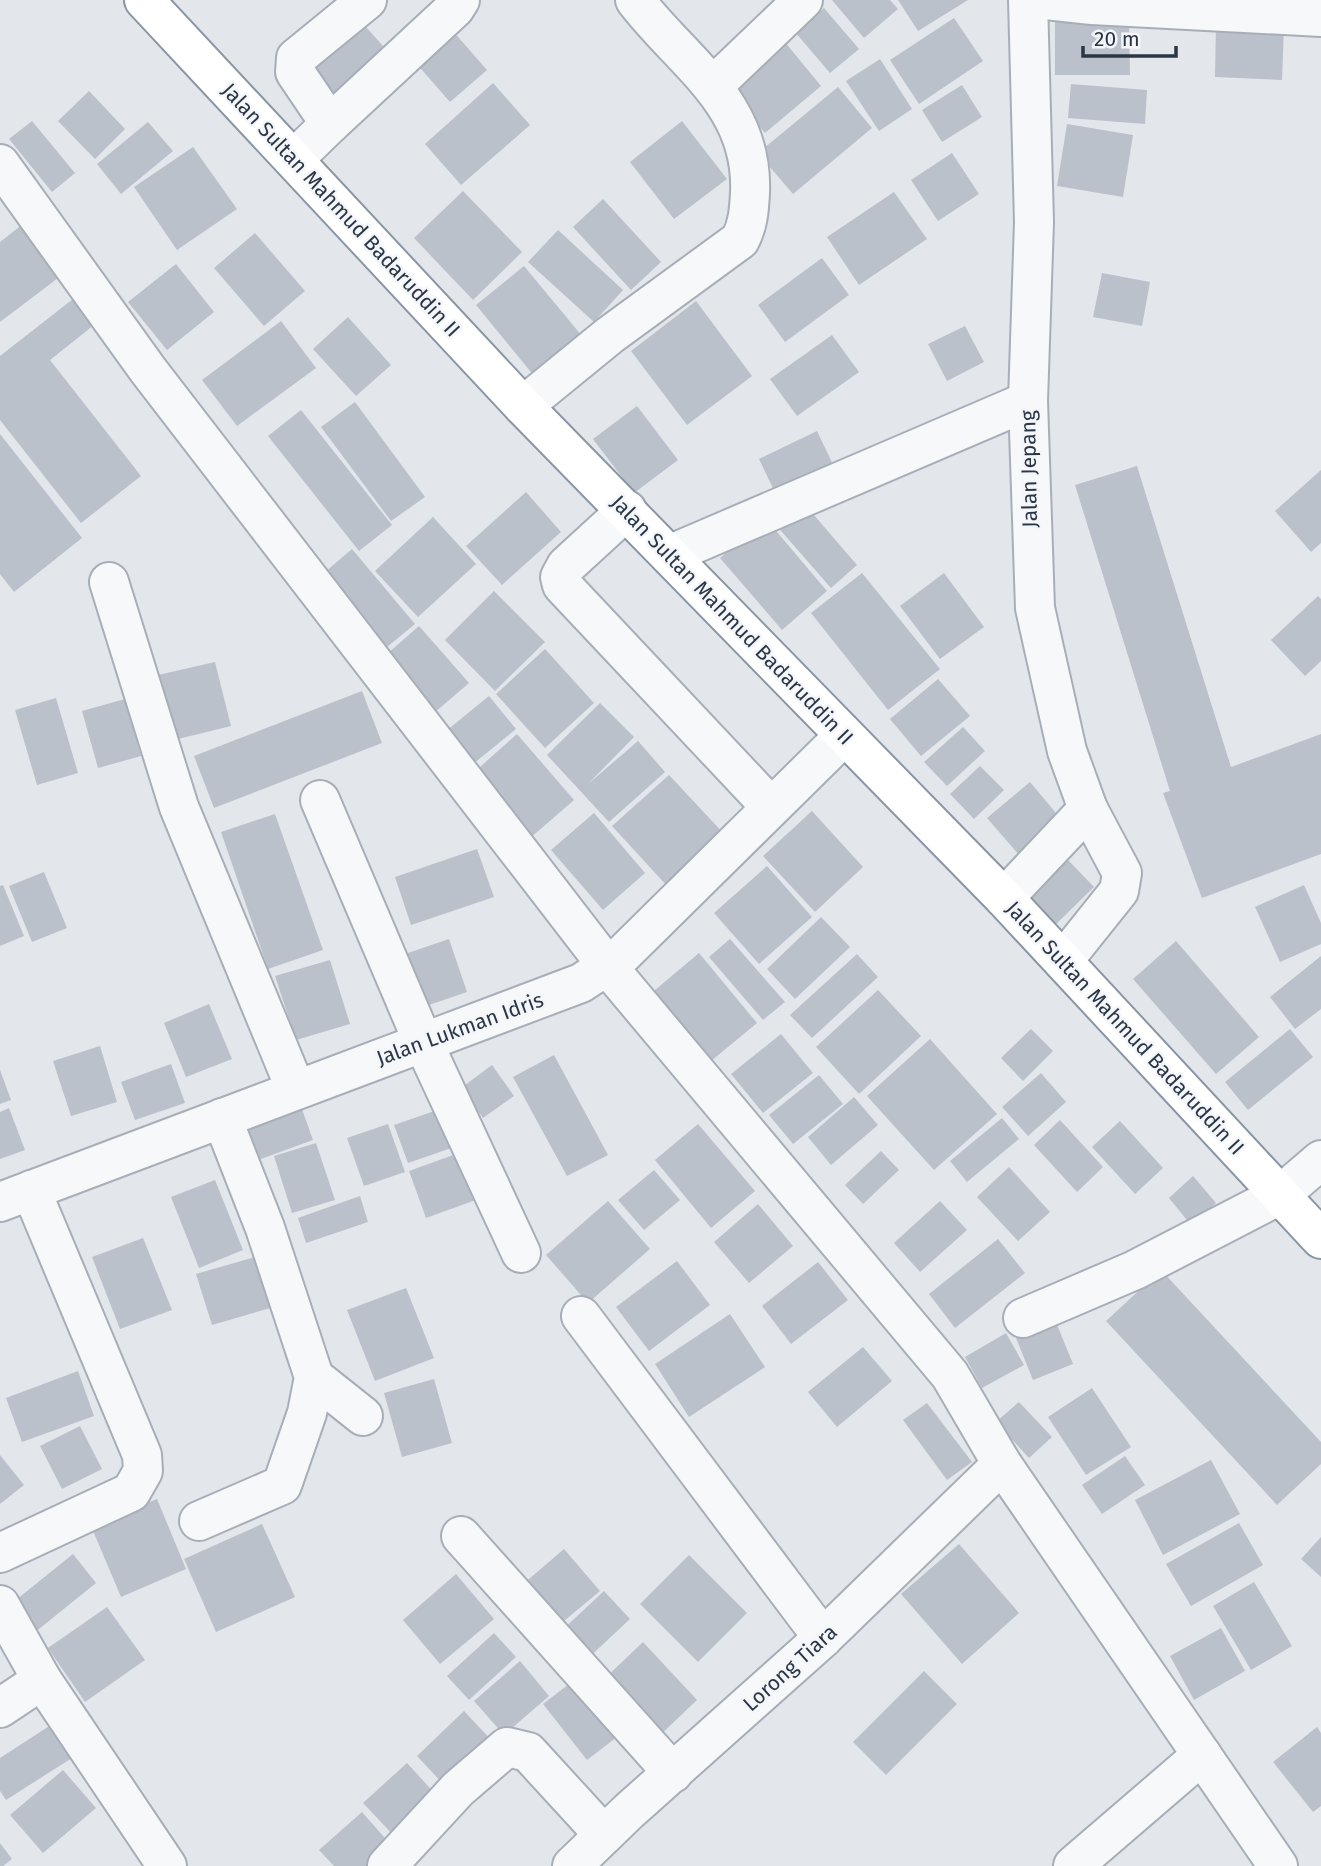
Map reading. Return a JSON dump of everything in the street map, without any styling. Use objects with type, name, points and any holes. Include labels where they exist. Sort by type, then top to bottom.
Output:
[{"type":"highway","name":"Jalan Sultan Mahmud Badaruddin II","points":[[144,0],[295,158],[523,406],[671,554],[844,736],[1004,898],[1321,1239]]},
{"type":"street","points":[[330,124],[293,66],[296,58],[367,0]]},
{"type":"street","points":[[295,158],[455,8],[460,0]]},
{"type":"street","points":[[523,406],[610,335],[740,240],[749,217],[751,173],[741,132],[714,85],[635,0]]},
{"type":"street","points":[[714,85],[803,0]]},
{"type":"street","name":"Jalan Jepang","points":[[1028,0],[1034,222],[1028,401],[1035,607],[1067,751],[1088,809],[1122,873],[1119,891],[1063,961]]},
{"type":"street","points":[[1046,0],[1092,5],[1321,17]]},
{"type":"street","points":[[0,164],[148,370],[608,967],[950,1375],[1002,1464],[1278,1866]]},
{"type":"street","points":[[671,554],[1028,401]]},
{"type":"street","points":[[627,510],[566,566],[560,577],[562,585],[771,807]]},
{"type":"street","points":[[109,582],[179,807],[296,1090]]},
{"type":"street","name":"Jalan Lukman Idris","points":[[15,1196],[581,983],[608,967],[844,736]]},
{"type":"street","points":[[320,800],[423,1042],[521,1253]]},
{"type":"street","points":[[1004,898],[1088,809]]},
{"type":"street","points":[[199,1521],[282,1485],[307,1413],[314,1377],[265,1228],[222,1118]]},
{"type":"street","points":[[1023,1318],[1135,1270],[1280,1195],[1321,1160]]},
{"type":"street","points":[[0,1553],[131,1492],[143,1471],[142,1455],[15,1196]]},
{"type":"street","points":[[581,1315],[823,1639]]},
{"type":"street","points":[[314,1377],[363,1416]]},
{"type":"street","name":"Lorong Tiara","points":[[572,1866],[823,1639],[1002,1464]]},
{"type":"street","points":[[461,1536],[673,1773]]},
{"type":"street","points":[[0,1605],[42,1680],[167,1866]]},
{"type":"street","points":[[0,1708],[42,1680]]},
{"type":"street","points":[[387,1866],[458,1789],[507,1747],[528,1752],[604,1835]]},
{"type":"street","points":[[1073,1866],[1202,1755]]},
{"type":"building","points":[[832,0],[890,0],[898,9],[864,38]]},
{"type":"building","points":[[898,0],[968,0],[918,31]]},
{"type":"building","points":[[824,8],[859,49],[830,73],[795,32]]},
{"type":"building","points":[[357,17],[392,56],[333,108],[298,69]]},
{"type":"building","points":[[954,18],[983,61],[919,104],[890,60]]},
{"type":"building","points":[[445,22],[487,70],[450,102],[408,54]]},
{"type":"building","points":[[1055,22],[1129,22],[1130,75],[1055,75]]},
{"type":"building","points":[[1216,23],[1284,26],[1282,80],[1215,77]]},
{"type":"building","points":[[784,41],[821,86],[765,133],[727,88]]},
{"type":"building","points":[[880,59],[912,109],[879,131],[846,81]]},
{"type":"building","points":[[493,83],[530,125],[461,185],[425,144]]},
{"type":"building","points":[[1071,84],[1147,90],[1145,124],[1068,118]]},
{"type":"building","points":[[962,85],[982,117],[942,142],[922,110]]},
{"type":"building","points":[[838,87],[872,128],[793,194],[758,153]]},
{"type":"building","points":[[89,91],[125,129],[95,159],[58,121]]},
{"type":"building","points":[[32,121],[75,173],[52,192],[9,139]]},
{"type":"building","points":[[682,121],[727,179],[674,219],[630,162]]},
{"type":"building","points":[[148,122],[173,151],[121,194],[97,164]]},
{"type":"building","points":[[1067,124],[1133,135],[1123,197],[1057,186]]},
{"type":"building","points":[[193,147],[237,209],[177,250],[134,187]]},
{"type":"building","points":[[952,153],[979,194],[938,221],[911,180]]},
{"type":"building","points":[[463,191],[522,252],[473,300],[414,238]]},
{"type":"building","points":[[894,192],[927,239],[859,285],[827,237]]},
{"type":"building","points":[[603,199],[661,262],[631,290],[573,227]]},
{"type":"building","points":[[23,224],[62,275],[0,322],[0,242]]},
{"type":"building","points":[[558,230],[623,290],[594,322],[528,262]]},
{"type":"building","points":[[255,233],[305,291],[264,326],[214,268]]},
{"type":"building","points":[[822,258],[849,295],[785,342],[758,305]]},
{"type":"building","points":[[176,264],[214,312],[167,350],[128,302]]},
{"type":"building","points":[[524,266],[587,342],[539,382],[476,305]]},
{"type":"building","points":[[1102,273],[1150,282],[1142,326],[1093,317]]},
{"type":"building","points":[[73,299],[94,325],[50,360],[141,476],[81,523],[0,420],[0,356]]},
{"type":"building","points":[[696,301],[752,376],[687,425],[631,351]]},
{"type":"building","points":[[348,317],[391,365],[356,396],[313,349]]},
{"type":"building","points":[[281,321],[316,368],[237,426],[202,380]]},
{"type":"building","points":[[965,326],[984,362],[947,381],[928,344]]},
{"type":"building","points":[[832,335],[859,372],[797,416],[770,379]]},
{"type":"building","points":[[355,402],[425,497],[391,521],[321,427]]},
{"type":"building","points":[[637,406],[678,460],[634,493],[593,439]]},
{"type":"building","points":[[301,410],[392,525],[359,551],[268,436]]},
{"type":"building","points":[[817,431],[837,473],[779,501],[759,459]]},
{"type":"building","points":[[0,434],[82,538],[14,592],[0,574]]},
{"type":"building","points":[[1137,466],[1231,767],[1321,734],[1321,854],[1202,898],[1163,793],[1170,791],[1075,485]]},
{"type":"building","points":[[1321,470],[1321,543],[1311,552],[1275,511]]},
{"type":"building","points":[[526,492],[561,532],[502,585],[466,546]]},
{"type":"building","points":[[801,500],[857,565],[831,588],[775,524]]},
{"type":"building","points":[[433,517],[476,564],[418,617],[375,571]]},
{"type":"building","points":[[766,519],[827,591],[782,630],[720,558]]},
{"type":"building","points":[[352,549],[415,624],[381,652],[318,578]]},
{"type":"building","points":[[862,573],[940,669],[888,710],[811,613]]},
{"type":"building","points":[[944,573],[984,627],[940,659],[900,606]]},
{"type":"building","points":[[494,591],[545,642],[495,691],[445,640]]},
{"type":"building","points":[[1318,596],[1321,599],[1321,661],[1305,676],[1271,640]]},
{"type":"building","points":[[419,626],[469,683],[427,719],[378,662]]},
{"type":"building","points":[[545,649],[594,703],[545,748],[496,694]]},
{"type":"building","points":[[215,662],[231,726],[174,740],[158,675]]},
{"type":"building","points":[[938,679],[970,716],[921,756],[890,719]]},
{"type":"building","points":[[362,691],[382,743],[214,808],[194,756]]},
{"type":"building","points":[[489,696],[516,729],[473,764],[446,731]]},
{"type":"building","points":[[56,698],[78,773],[37,785],[15,710]]},
{"type":"building","points":[[125,699],[141,756],[98,768],[82,711]]},
{"type":"building","points":[[600,703],[634,737],[588,784],[638,741],[665,772],[609,822],[547,755]]},
{"type":"building","points":[[963,727],[985,751],[947,786],[924,762]]},
{"type":"building","points":[[517,734],[574,800],[528,840],[471,775]]},
{"type":"building","points":[[980,766],[1004,790],[974,819],[950,794]]},
{"type":"building","points":[[669,775],[726,836],[669,888],[612,826]]},
{"type":"building","points":[[1030,782],[1061,819],[1019,855],[987,818]]},
{"type":"building","points":[[812,811],[863,867],[815,912],[763,856]]},
{"type":"building","points":[[594,813],[645,873],[603,910],[551,850]]},
{"type":"building","points":[[275,814],[323,950],[268,969],[221,832]]},
{"type":"building","points":[[477,849],[494,897],[411,925],[395,877]]},
{"type":"building","points":[[1068,860],[1094,887],[1055,925],[1029,898]]},
{"type":"building","points":[[767,866],[812,917],[759,964],[714,913]]},
{"type":"building","points":[[44,872],[67,928],[32,942],[9,886]]},
{"type":"building","points":[[3,885],[24,936],[0,946],[0,886]]},
{"type":"building","points":[[1304,885],[1321,923],[1321,944],[1280,962],[1255,907]]},
{"type":"building","points":[[821,917],[850,947],[795,999],[767,969]]},
{"type":"building","points":[[449,939],[467,992],[423,1007],[405,954]]},
{"type":"building","points":[[730,939],[785,1002],[763,1020],[709,957]]},
{"type":"building","points":[[1176,941],[1259,1037],[1216,1074],[1133,979]]},
{"type":"building","points":[[699,953],[757,1023],[705,1066],[648,996]]},
{"type":"building","points":[[857,954],[878,977],[812,1038],[790,1015]]},
{"type":"building","points":[[1321,956],[1321,1009],[1295,1029],[1270,997]]},
{"type":"building","points":[[330,960],[350,1024],[296,1040],[275,976]]},
{"type":"building","points":[[878,990],[921,1036],[859,1094],[816,1047]]},
{"type":"building","points":[[209,1004],[232,1059],[186,1077],[164,1023]]},
{"type":"building","points":[[1031,1029],[1053,1051],[1023,1081],[1001,1058]]},
{"type":"building","points":[[1290,1029],[1313,1057],[1248,1110],[1225,1082]]},
{"type":"building","points":[[781,1034],[813,1073],[763,1113],[731,1074]]},
{"type":"building","points":[[930,1039],[997,1114],[934,1170],[867,1096]]},
{"type":"building","points":[[100,1046],[117,1102],[71,1116],[53,1061]]},
{"type":"building","points":[[554,1055],[608,1155],[567,1176],[513,1077]]},
{"type":"building","points":[[171,1064],[185,1103],[135,1120],[121,1082]]},
{"type":"building","points":[[492,1065],[514,1096],[483,1118],[461,1088]]},
{"type":"building","points":[[0,1070],[11,1100],[0,1104]]},
{"type":"building","points":[[1041,1073],[1066,1102],[1028,1136],[1002,1107]]},
{"type":"building","points":[[819,1075],[843,1104],[793,1144],[769,1115]]},
{"type":"building","points":[[854,1097],[878,1125],[831,1165],[808,1137]]},
{"type":"building","points":[[298,1098],[313,1140],[244,1165],[228,1122]]},
{"type":"building","points":[[446,1107],[460,1145],[408,1163],[394,1125]]},
{"type":"building","points":[[9,1108],[25,1150],[0,1159],[0,1112]]},
{"type":"building","points":[[1002,1118],[1019,1139],[967,1182],[950,1161]]},
{"type":"building","points":[[1060,1120],[1103,1167],[1077,1192],[1034,1145]]},
{"type":"building","points":[[1120,1121],[1163,1168],[1135,1194],[1092,1147]]},
{"type":"building","points":[[388,1124],[405,1172],[364,1186],[347,1138]]},
{"type":"building","points":[[698,1124],[755,1191],[711,1228],[655,1160]]},
{"type":"building","points":[[316,1143],[335,1200],[292,1213],[274,1156]]},
{"type":"building","points":[[467,1150],[484,1197],[426,1218],[409,1171]]},
{"type":"building","points":[[881,1151],[899,1170],[863,1204],[845,1185]]},
{"type":"building","points":[[1009,1167],[1050,1212],[1018,1241],[977,1197]]},
{"type":"building","points":[[654,1170],[680,1200],[644,1230],[618,1200]]},
{"type":"building","points":[[1193,1176],[1216,1203],[1191,1225],[1169,1198]]},
{"type":"building","points":[[215,1180],[243,1250],[199,1268],[171,1197]]},
{"type":"building","points":[[360,1196],[368,1222],[306,1243],[298,1218]]},
{"type":"building","points":[[608,1201],[650,1249],[588,1303],[546,1255]]},
{"type":"building","points":[[940,1201],[967,1230],[920,1272],[894,1243]]},
{"type":"building","points":[[758,1204],[793,1246],[749,1283],[714,1242]]},
{"type":"building","points":[[143,1238],[172,1310],[120,1329],[92,1257]]},
{"type":"building","points":[[998,1239],[1025,1273],[955,1328],[929,1294]]},
{"type":"building","points":[[262,1255],[277,1306],[212,1325],[196,1274]]},
{"type":"building","points":[[677,1261],[710,1305],[649,1351],[616,1307]]},
{"type":"building","points":[[818,1262],[848,1300],[791,1344],[762,1306]]},
{"type":"building","points":[[1161,1270],[1321,1442],[1321,1464],[1277,1505],[1106,1321]]},
{"type":"building","points":[[406,1288],[434,1358],[375,1381],[347,1310]]},
{"type":"building","points":[[730,1314],[765,1367],[689,1417],[655,1364]]},
{"type":"building","points":[[1056,1322],[1073,1364],[1033,1380],[1016,1338]]},
{"type":"building","points":[[1006,1333],[1024,1365],[982,1388],[965,1357]]},
{"type":"building","points":[[863,1347],[892,1381],[837,1427],[808,1392]]},
{"type":"building","points":[[78,1371],[94,1416],[22,1442],[6,1398]]},
{"type":"building","points":[[434,1379],[452,1443],[402,1457],[384,1393]]},
{"type":"building","points":[[1092,1388],[1131,1447],[1086,1475],[1048,1417]]},
{"type":"building","points":[[1019,1402],[1052,1437],[1029,1458],[996,1422]]},
{"type":"building","points":[[927,1403],[972,1462],[947,1480],[903,1420]]},
{"type":"building","points":[[80,1426],[102,1469],[62,1489],[40,1446]]},
{"type":"building","points":[[0,1455],[24,1485],[0,1504]]},
{"type":"building","points":[[1125,1456],[1145,1485],[1102,1514],[1082,1485]]},
{"type":"building","points":[[1211,1460],[1240,1514],[1163,1555],[1135,1500]]},
{"type":"building","points":[[157,1499],[186,1569],[121,1597],[91,1526]]},
{"type":"building","points":[[1239,1523],[1263,1565],[1191,1606],[1166,1564]]},
{"type":"building","points":[[262,1524],[295,1597],[216,1632],[184,1559]]},
{"type":"building","points":[[1321,1537],[1321,1577],[1301,1559]]},
{"type":"building","points":[[959,1544],[1019,1613],[962,1664],[901,1594]]},
{"type":"building","points":[[564,1549],[600,1591],[558,1626],[522,1585]]},
{"type":"building","points":[[73,1554],[96,1583],[34,1633],[11,1604]]},
{"type":"building","points":[[689,1555],[747,1613],[698,1662],[640,1604]]},
{"type":"building","points":[[456,1574],[494,1619],[440,1664],[403,1620]]},
{"type":"building","points":[[1254,1582],[1292,1646],[1251,1670],[1213,1606]]},
{"type":"building","points":[[604,1591],[630,1619],[584,1662],[558,1634]]},
{"type":"building","points":[[107,1607],[145,1660],[85,1702],[48,1648]]},
{"type":"building","points":[[1221,1628],[1245,1671],[1194,1700],[1170,1656]]},
{"type":"building","points":[[494,1633],[516,1657],[469,1700],[447,1676]]},
{"type":"building","points":[[643,1642],[697,1700],[656,1739],[601,1682]]},
{"type":"building","points":[[520,1661],[549,1696],[504,1735],[474,1701]]},
{"type":"building","points":[[924,1671],[957,1704],[886,1775],[853,1742]]},
{"type":"building","points":[[573,1681],[617,1737],[587,1760],[543,1704]]},
{"type":"building","points":[[464,1711],[495,1744],[448,1789],[417,1756]]},
{"type":"building","points":[[54,1723],[75,1756],[6,1800],[0,1791],[0,1758]]},
{"type":"building","points":[[1317,1727],[1321,1733],[1321,1806],[1313,1812],[1273,1762]]},
{"type":"building","points":[[407,1763],[439,1798],[396,1838],[363,1803]]},
{"type":"building","points":[[63,1770],[96,1808],[43,1853],[10,1815]]},
{"type":"building","points":[[362,1812],[398,1853],[383,1866],[334,1866],[319,1850]]},
{"type":"building","points":[[0,1843],[12,1859],[3,1866],[0,1866]]}]
